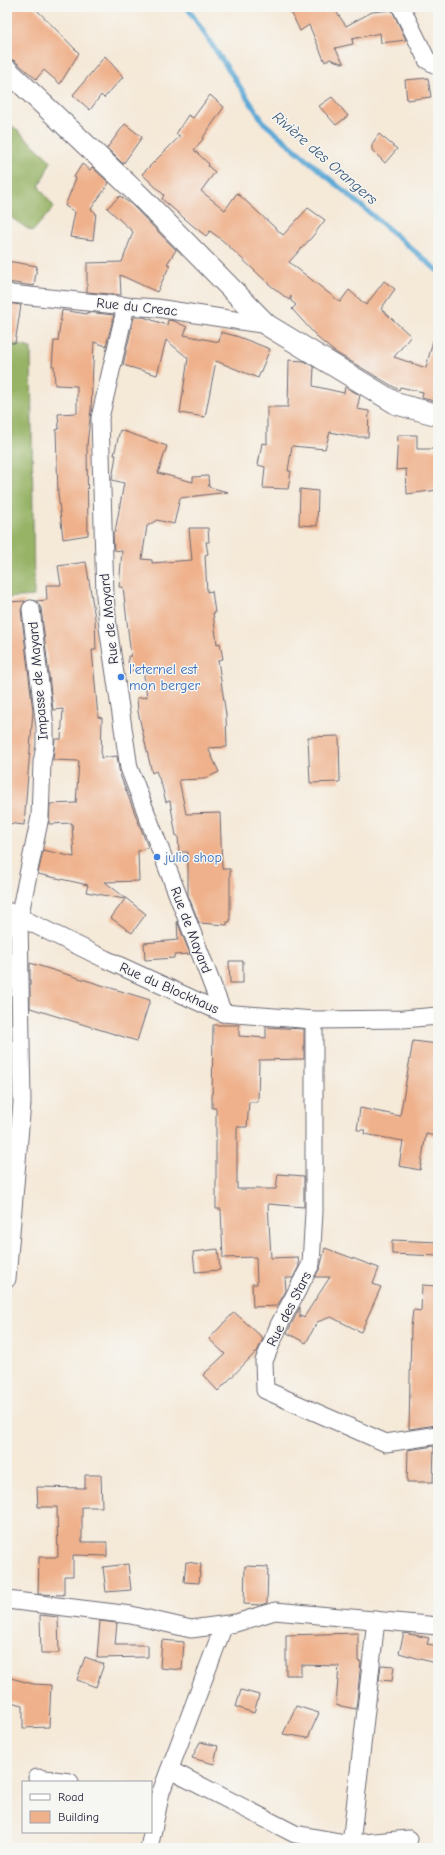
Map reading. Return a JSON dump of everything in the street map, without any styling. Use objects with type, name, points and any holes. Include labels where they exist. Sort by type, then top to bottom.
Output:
[{"type":"street","points":[[401,7],[427,60],[438,66]]},
{"type":"street","points":[[7,70],[140,196],[267,325],[397,404],[438,415]]},
{"type":"street","name":"Rue du Creac","points":[[7,292],[126,306],[157,308],[267,325]]},
{"type":"street","name":"Rue de Mayard","points":[[126,306],[100,418],[105,596],[108,627],[129,768],[223,1013]]},
{"type":"street","name":"Impasse de Mayard","points":[[7,1280],[22,1103],[13,914],[40,817],[42,762],[45,746],[45,727],[31,609]]},
{"type":"street","name":"Rue du Blockhaus","points":[[13,914],[105,959],[223,1013],[314,1020],[403,1019],[438,1016]]},
{"type":"street","name":"Rue des Stars","points":[[314,1020],[314,1212],[312,1264],[279,1325],[264,1361],[266,1390],[386,1443],[438,1435]]},
{"type":"street","points":[[7,1600],[131,1615],[191,1629],[224,1625],[275,1612],[438,1626]]},
{"type":"street","points":[[351,1844],[376,1620]]},
{"type":"street","points":[[152,1824],[156,1791],[170,1770],[224,1625]]},
{"type":"street","points":[[170,1770],[295,1834],[351,1844],[410,1839]]},
{"type":"street","points":[[37,1778],[62,1781]]},
{"type":"street","points":[[149,1848],[151,1833]]},
{"type":"green space","points":[[7,121],[51,161],[39,187],[54,207],[33,231],[7,215]]},
{"type":"green space","points":[[7,342],[31,348],[34,596],[7,598]]},
{"type":"building","points":[[7,7],[34,7],[79,53],[60,84],[44,70],[36,79],[15,61],[7,58]]},
{"type":"building","points":[[286,7],[333,7],[346,26],[372,12],[392,10],[406,40],[381,43],[380,33],[352,39],[353,44],[335,48],[344,64],[330,59],[325,62],[309,25],[300,31],[292,14]]},
{"type":"building","points":[[105,56],[123,77],[104,98],[101,95],[90,110],[73,95]]},
{"type":"building","points":[[428,78],[431,97],[407,100],[405,80]]},
{"type":"building","points":[[210,95],[224,107],[194,150],[215,172],[201,191],[225,210],[237,193],[283,235],[308,208],[325,220],[289,262],[340,302],[349,290],[366,305],[384,281],[395,289],[381,309],[411,336],[394,357],[426,368],[433,340],[438,341],[438,402],[422,398],[423,392],[400,387],[399,390],[335,352],[319,339],[292,309],[296,305],[291,301],[291,296],[289,300],[270,285],[222,240],[210,231],[206,236],[192,225],[162,199],[164,195],[142,174],[180,136],[176,134],[188,115],[193,118]]},
{"type":"building","points":[[332,97],[348,116],[336,125],[319,106]]},
{"type":"building","points":[[125,124],[142,137],[123,164],[107,148]]},
{"type":"building","points":[[379,134],[397,149],[385,163],[372,150],[372,144]]},
{"type":"building","points":[[82,164],[90,170],[92,167],[109,183],[91,209],[96,213],[93,240],[70,237],[75,212],[65,206],[76,178],[74,177]]},
{"type":"building","points":[[120,196],[132,205],[176,250],[167,264],[170,265],[157,292],[120,275],[121,295],[87,292],[87,263],[122,262],[133,232],[107,208]]},
{"type":"building","points":[[7,261],[37,266],[34,286],[7,282]]},
{"type":"building","points":[[7,303],[21,305],[15,343],[7,343]]},
{"type":"building","points":[[62,310],[87,314],[87,312],[114,315],[106,346],[94,342],[91,410],[87,445],[88,535],[63,539],[58,493],[56,430],[59,429],[58,414],[77,413],[77,386],[55,385],[54,366],[52,366],[54,341],[58,341]]},
{"type":"building","points":[[134,317],[143,317],[167,325],[168,320],[174,321],[187,327],[184,335],[219,342],[221,332],[270,349],[258,378],[216,361],[205,417],[180,413],[188,358],[166,340],[157,375],[123,365]]},
{"type":"building","points":[[289,360],[304,361],[314,367],[313,386],[344,393],[345,387],[360,395],[357,409],[369,411],[368,437],[354,437],[330,432],[325,449],[292,446],[288,471],[291,471],[288,489],[263,488],[265,467],[258,465],[262,443],[267,444],[267,407],[288,407]]},
{"type":"building","points":[[120,430],[167,446],[158,473],[193,482],[193,477],[208,476],[209,487],[228,492],[180,498],[174,524],[157,520],[147,526],[142,559],[152,560],[152,563],[192,560],[189,528],[208,528],[209,542],[206,542],[208,554],[205,555],[207,592],[212,591],[217,644],[220,643],[223,659],[218,660],[226,715],[227,747],[208,748],[219,772],[204,779],[179,780],[186,814],[220,813],[222,869],[230,869],[230,922],[227,922],[227,925],[199,923],[188,895],[188,852],[179,852],[178,836],[176,836],[170,801],[166,802],[156,771],[152,773],[138,712],[137,698],[147,697],[143,669],[129,671],[128,656],[131,656],[123,587],[119,587],[122,551],[114,550],[113,532],[115,532],[124,483],[112,480],[116,455],[114,455]]},
{"type":"building","points":[[398,435],[417,435],[417,449],[438,449],[438,490],[407,494],[406,469],[396,470]]},
{"type":"building","points":[[300,489],[318,491],[317,526],[299,525]]},
{"type":"building","points":[[86,562],[95,618],[96,650],[92,650],[98,717],[102,718],[101,758],[117,756],[120,775],[148,847],[138,851],[139,881],[105,882],[146,914],[132,933],[111,918],[125,899],[86,892],[88,885],[38,874],[43,850],[74,857],[72,823],[49,824],[50,804],[76,803],[79,761],[53,760],[55,739],[61,739],[63,709],[53,710],[41,608],[36,601],[47,600],[46,585],[61,585],[58,566]]},
{"type":"building","points":[[25,601],[21,610],[33,711],[24,825],[7,823],[7,602]]},
{"type":"building","points":[[339,736],[340,782],[310,783],[308,737]]},
{"type":"building","points":[[177,921],[190,954],[174,955],[174,958],[145,960],[144,943],[178,940]]},
{"type":"building","points":[[229,961],[243,961],[243,983],[230,983]]},
{"type":"building","points":[[30,963],[150,1000],[137,1041],[30,1008]]},
{"type":"building","points":[[213,1025],[239,1025],[239,1036],[266,1038],[266,1027],[304,1029],[304,1059],[259,1060],[258,1102],[249,1102],[247,1127],[237,1127],[237,1189],[276,1189],[278,1174],[304,1176],[304,1207],[268,1204],[271,1258],[298,1257],[299,1266],[293,1278],[285,1278],[286,1291],[277,1306],[253,1307],[252,1284],[257,1284],[256,1257],[223,1258],[221,1209],[216,1209],[216,1108],[212,1108]]},
{"type":"building","points":[[413,1041],[438,1044],[438,1121],[435,1136],[426,1134],[420,1170],[399,1166],[403,1141],[364,1134],[365,1130],[357,1130],[360,1108],[400,1116]]},
{"type":"building","points":[[392,1240],[438,1242],[438,1256],[392,1254]]},
{"type":"building","points":[[325,1248],[379,1268],[373,1284],[381,1287],[361,1332],[331,1317],[317,1322],[306,1343],[287,1333],[300,1307],[300,1318],[301,1315],[304,1317],[330,1277],[315,1277],[320,1268]]},
{"type":"building","points":[[218,1249],[220,1270],[195,1272],[193,1252]]},
{"type":"building","points":[[422,1285],[438,1286],[436,1425],[409,1429],[411,1328],[413,1310],[421,1311]]},
{"type":"building","points":[[234,1312],[263,1338],[258,1350],[218,1391],[203,1375],[225,1354],[209,1339]]},
{"type":"building","points":[[434,1446],[433,1482],[407,1482],[408,1450]]},
{"type":"building","points":[[85,1475],[101,1475],[102,1507],[82,1507],[82,1542],[107,1542],[107,1556],[73,1555],[73,1576],[64,1576],[64,1595],[38,1594],[39,1557],[58,1557],[57,1507],[38,1507],[37,1487],[85,1488]]},
{"type":"building","points":[[186,1562],[201,1564],[199,1583],[184,1582]]},
{"type":"building","points":[[128,1564],[131,1590],[106,1592],[103,1567]]},
{"type":"building","points":[[245,1566],[268,1567],[267,1603],[260,1605],[244,1604]]},
{"type":"building","points":[[40,1615],[58,1617],[59,1653],[41,1653]]},
{"type":"building","points":[[100,1621],[117,1623],[115,1645],[148,1645],[148,1657],[97,1658]]},
{"type":"building","points":[[358,1633],[358,1661],[361,1662],[356,1709],[336,1705],[339,1666],[301,1665],[301,1675],[286,1675],[286,1635]]},
{"type":"building","points":[[404,1633],[429,1638],[427,1644],[438,1646],[438,1664],[399,1653]]},
{"type":"building","points":[[162,1640],[184,1642],[182,1670],[160,1668]]},
{"type":"building","points":[[85,1657],[104,1664],[96,1687],[77,1680]]},
{"type":"building","points":[[381,1665],[394,1666],[392,1681],[379,1680]]},
{"type":"building","points":[[7,1677],[33,1684],[51,1685],[49,1727],[23,1728],[23,1705],[7,1701]]},
{"type":"building","points":[[241,1690],[259,1695],[254,1713],[236,1707]]},
{"type":"building","points":[[296,1706],[319,1713],[308,1738],[283,1734]]},
{"type":"building","points":[[200,1742],[218,1746],[214,1764],[192,1758]]},
{"type":"waterway","name":"Rivière des Orangers","points":[[187,7],[264,123],[438,271]]},
{"type":"place","name":"l'eternel est mon berger","points":[[121,677]]},
{"type":"place","name":"julio shop","points":[[157,857]]}]
